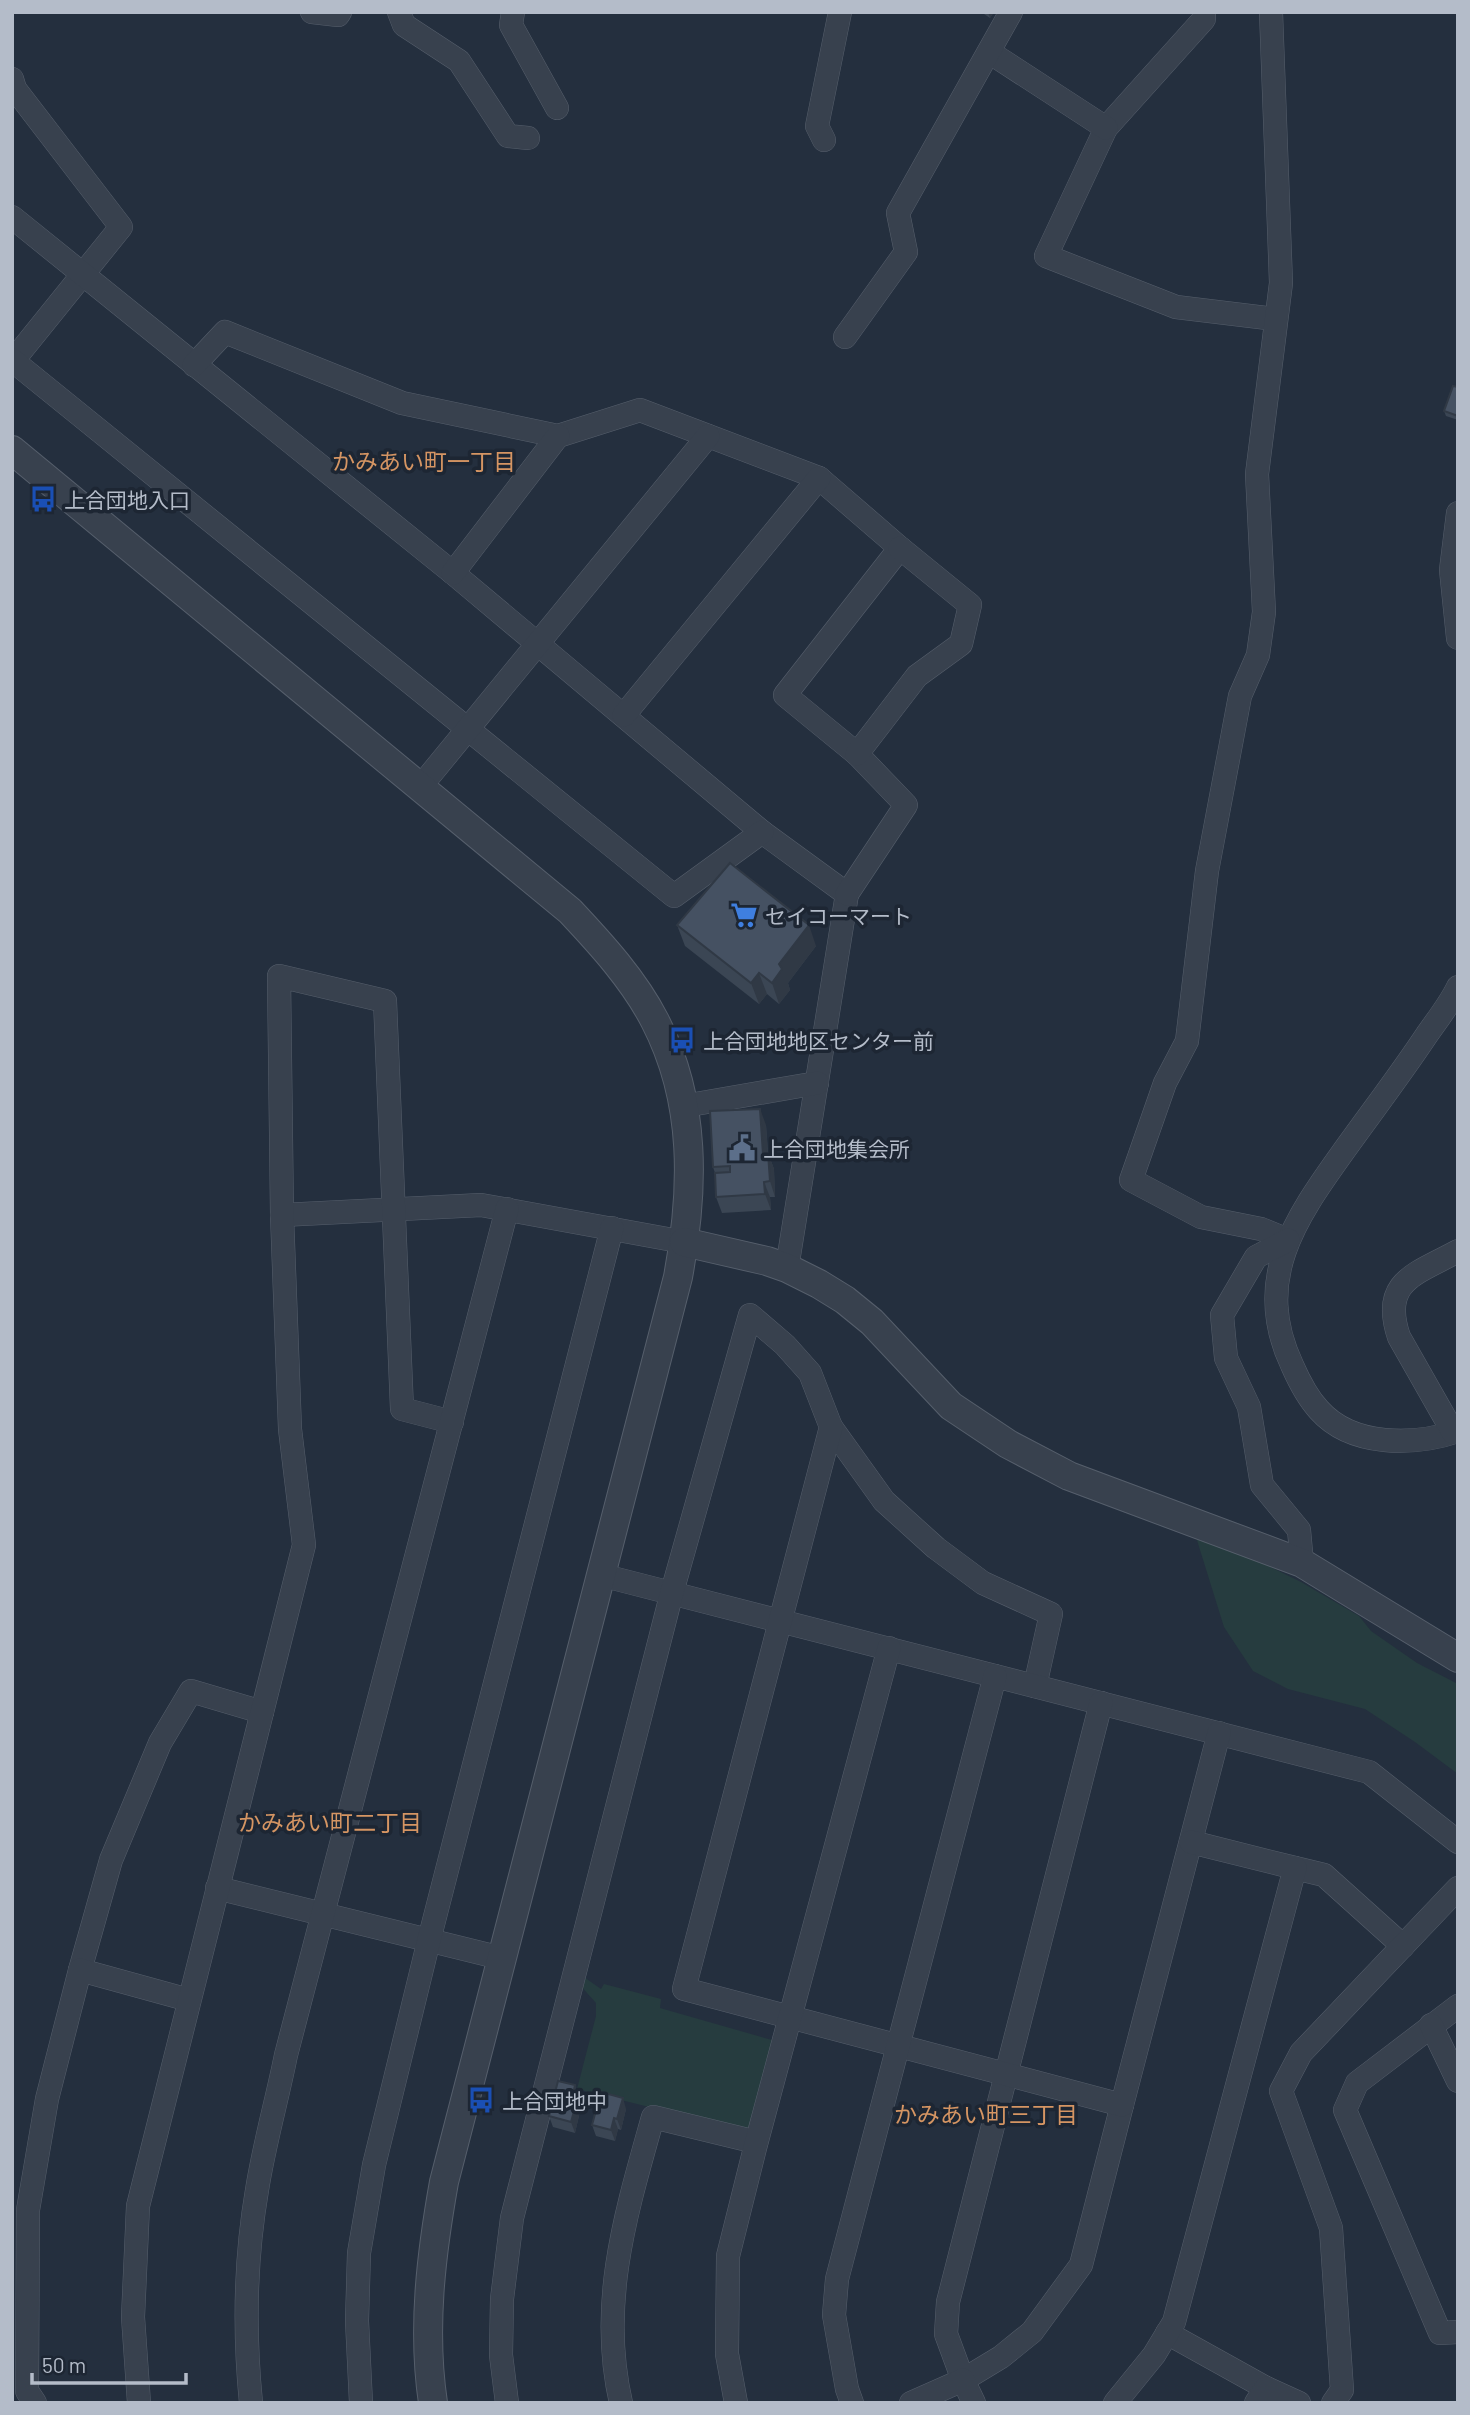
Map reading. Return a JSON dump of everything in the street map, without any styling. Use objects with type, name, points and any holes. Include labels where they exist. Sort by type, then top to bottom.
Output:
[{"type":"street","points":[[312,12],[338,15],[340,12]]},
{"type":"street","points":[[398,12],[404,24],[459,61],[508,136],[528,138]]},
{"type":"street","points":[[513,12],[511,25],[556,108]]},
{"type":"street","points":[[824,140],[817,126],[840,12]]},
{"type":"street","points":[[845,337],[906,252],[898,213],[1011,12]]},
{"type":"street","points":[[1204,12],[1204,19],[1106,128],[1045,256],[1176,307],[1275,319]]},
{"type":"street","points":[[1271,12],[1281,283],[1257,474],[1264,612],[1258,655],[1240,696],[1207,870],[1188,1041],[1165,1083],[1132,1180],[1201,1217],[1261,1229],[1288,1240]]},
{"type":"street","points":[[989,52],[1106,128]]},
{"type":"street","points":[[13,86],[121,227],[13,361],[674,896],[762,832]]},
{"type":"street","points":[[12,216],[453,573],[762,832],[847,894]]},
{"type":"street","points":[[194,365],[225,331],[402,403],[558,436],[640,410],[819,478],[970,605],[961,644],[917,676],[857,754]]},
{"type":"street","points":[[453,573],[558,436]]},
{"type":"street","points":[[421,786],[708,436]]},
{"type":"street","points":[[12,450],[545,888],[598,941],[626,976],[655,1020],[673,1063],[684,1106],[690,1157],[689,1207],[668,1317],[444,2182],[429,2297],[428,2343],[433,2403]]},
{"type":"street","points":[[624,715],[819,478]]},
{"type":"street","points":[[1458,513],[1451,570],[1458,638]]},
{"type":"street","points":[[787,1268],[847,894],[906,805],[857,754],[785,695],[900,548]]},
{"type":"street","points":[[139,2403],[132,2317],[138,2206],[304,1545],[290,1429],[282,1215],[279,976],[385,1001],[402,1409],[452,1422]]},
{"type":"street","points":[[1458,986],[1418,1049],[1305,1206],[1288,1240],[1279,1269],[1276,1302],[1280,1334],[1302,1386],[1320,1411],[1339,1427],[1364,1437],[1387,1441],[1418,1439],[1456,1431],[1399,1337],[1393,1308],[1395,1296],[1404,1281],[1458,1251]]},
{"type":"street","points":[[684,1106],[817,1083]]},
{"type":"street","points":[[282,1215],[481,1205],[684,1242],[787,1268],[845,1300],[872,1322],[951,1406],[1008,1444],[1069,1475],[1302,1563],[1458,1658]]},
{"type":"street","points":[[251,2403],[246,2295],[257,2191],[286,2055],[507,1209]]},
{"type":"street","points":[[362,2403],[357,2320],[359,2253],[374,2165],[612,1228]]},
{"type":"street","points":[[1288,1240],[1256,1257],[1222,1315],[1226,1358],[1249,1407],[1262,1485],[1298,1530],[1302,1563]]},
{"type":"street","points":[[507,2403],[501,2356],[502,2310],[512,2218],[672,1592],[750,1315],[785,1345],[810,1373],[831,1427],[884,1501],[936,1548],[983,1583],[1051,1614],[1035,1686]]},
{"type":"street","points":[[831,1427],[684,1989],[1122,2105]]},
{"type":"street","points":[[601,1575],[1369,1772],[1458,1842]]},
{"type":"street","points":[[736,2403],[727,2354],[729,2256],[756,2142],[889,1648]]},
{"type":"street","points":[[852,2403],[834,2315],[837,2279],[995,1676]]},
{"type":"street","points":[[35,2403],[27,2391],[28,2210],[47,2098],[111,1860],[160,1743],[191,1691],[261,1712]]},
{"type":"street","points":[[974,2403],[946,2334],[948,2302],[1101,1703]]},
{"type":"street","points":[[911,2403],[963,2380],[1001,2357],[1032,2332],[1081,2265],[1219,1733]]},
{"type":"street","points":[[1191,1842],[1324,1875],[1402,1946]]},
{"type":"street","points":[[1115,2403],[1133,2383],[1174,2322],[1295,1868]]},
{"type":"street","points":[[216,1888],[501,1958]]},
{"type":"street","points":[[1333,2403],[1342,2390],[1331,2228],[1281,2091],[1301,2053],[1458,1888]]},
{"type":"street","points":[[80,1970],[189,2000]]},
{"type":"street","points":[[1458,2006],[1357,2082],[1345,2110],[1440,2333],[1458,2332]]},
{"type":"street","points":[[1431,2025],[1458,2081]]},
{"type":"street","points":[[621,2403],[615,2375],[612,2324],[614,2283],[623,2224],[653,2117],[756,2142]]},
{"type":"street","points":[[1167,2333],[1261,2395],[1299,2403]]},
{"type":"green space","points":[[1191,1521],[1252,1558],[1301,1582],[1359,1616],[1371,1631],[1417,1663],[1458,1684],[1458,1774],[1365,1709],[1288,1689],[1253,1671],[1224,1627]]},
{"type":"green space","points":[[581,1975],[601,1989],[604,1984],[661,1999],[660,2008],[772,2040],[749,2132],[577,2089],[596,2016],[596,2003],[579,1984]]},
{"type":"building","points":[[1453,386],[1458,387],[1458,416],[1444,411]]},
{"type":"building","name":"セイコーマート","points":[[730,863],[809,925],[779,964],[782,969],[772,983],[759,973],[751,983],[677,925]]},
{"type":"building","name":"上合団地集会所","points":[[760,1109],[763,1154],[768,1153],[770,1181],[764,1182],[765,1194],[716,1197],[715,1173],[730,1172],[730,1166],[713,1167],[710,1111]]},
{"type":"building","points":[[558,2081],[575,2085],[573,2095],[578,2097],[571,2122],[549,2116]]},
{"type":"building","points":[[601,2092],[623,2098],[611,2130],[592,2125]]},
{"type":"place","name":"上合団地入口","points":[[43,499]]},
{"type":"place","name":"セイコーマート","points":[[744,915]]},
{"type":"place","name":"上合団地地区センター前","points":[[682,1040]]},
{"type":"place","name":"上合団地集会所","points":[[742,1148]]},
{"type":"place","name":"上合団地中","points":[[481,2100]]},
{"type":"district","name":"かみあい町一丁目","points":[[424,461]]},
{"type":"district","name":"かみあい町二丁目","points":[[330,1822]]},
{"type":"district","name":"かみあい町三丁目","points":[[986,2114]]}]
